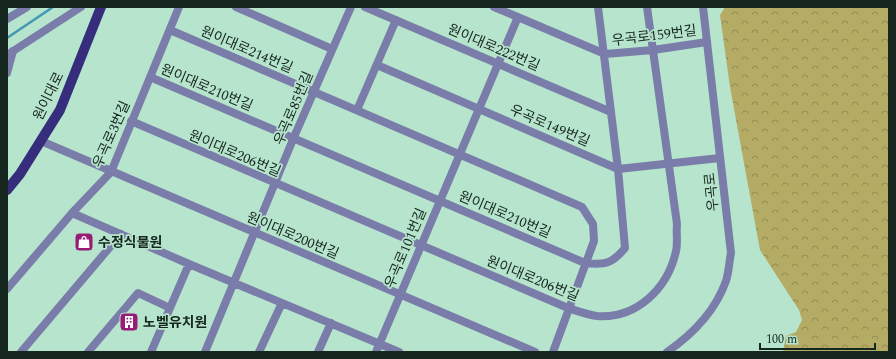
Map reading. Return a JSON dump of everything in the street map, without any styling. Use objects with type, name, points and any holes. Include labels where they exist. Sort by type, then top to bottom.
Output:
[{"type":"main road","name":"원이대로","points":[[7,190],[20,174],[60,110],[101,7]]},
{"type":"street","points":[[7,19],[26,7]]},
{"type":"street","points":[[7,73],[10,53],[81,7]]},
{"type":"street","name":"우곡로3번길","points":[[7,289],[72,213],[111,172],[179,7]]},
{"type":"street","points":[[236,7],[332,49]]},
{"type":"street","name":"우곡로85번길","points":[[205,352],[256,234],[294,138],[351,7]]},
{"type":"street","name":"원이대로222번길","points":[[365,7],[612,112]]},
{"type":"street","name":"우곡로159번길","points":[[494,7],[605,54],[653,50],[707,42]]},
{"type":"street","name":"원이대로210번길","points":[[150,77],[585,262],[602,264],[616,258],[625,248],[612,112],[598,7]]},
{"type":"street","name":"원이대로206번길","points":[[131,122],[568,308],[598,316],[624,314],[650,299],[666,280],[676,251],[676,224],[647,7]]},
{"type":"street","name":"우곡로","points":[[667,352],[689,337],[711,311],[726,281],[731,253],[703,7]]},
{"type":"street","name":"우곡로101번길","points":[[376,352],[399,294],[422,246],[518,17]]},
{"type":"street","points":[[357,110],[396,20]]},
{"type":"street","points":[[357,110],[396,20]]},
{"type":"street","name":"원이대로214번길","points":[[170,30],[459,155]]},
{"type":"street","name":"우곡로149번길","points":[[377,65],[618,169]]},
{"type":"street","name":"원이대로200번길","points":[[41,141],[535,352]]},
{"type":"street","points":[[459,155],[582,207],[593,224],[594,241],[552,352]]},
{"type":"street","points":[[618,169],[720,158]]},
{"type":"street","points":[[72,213],[399,352]]},
{"type":"street","points":[[23,349],[121,234]]},
{"type":"street","points":[[151,352],[189,264]]},
{"type":"street","points":[[88,352],[138,293],[170,308]]},
{"type":"street","points":[[259,352],[282,303]]},
{"type":"street","points":[[318,352],[331,323]]},
{"type":"green space","points":[[725,7],[889,7],[889,352],[783,352],[786,336],[796,332],[802,320],[799,310],[760,250],[730,87],[720,15]]},
{"type":"waterway","points":[[7,38],[53,7]]},
{"type":"place","name":"수정식물원","points":[[84,242]]},
{"type":"place","name":"노벨유치원","points":[[129,322]]}]
